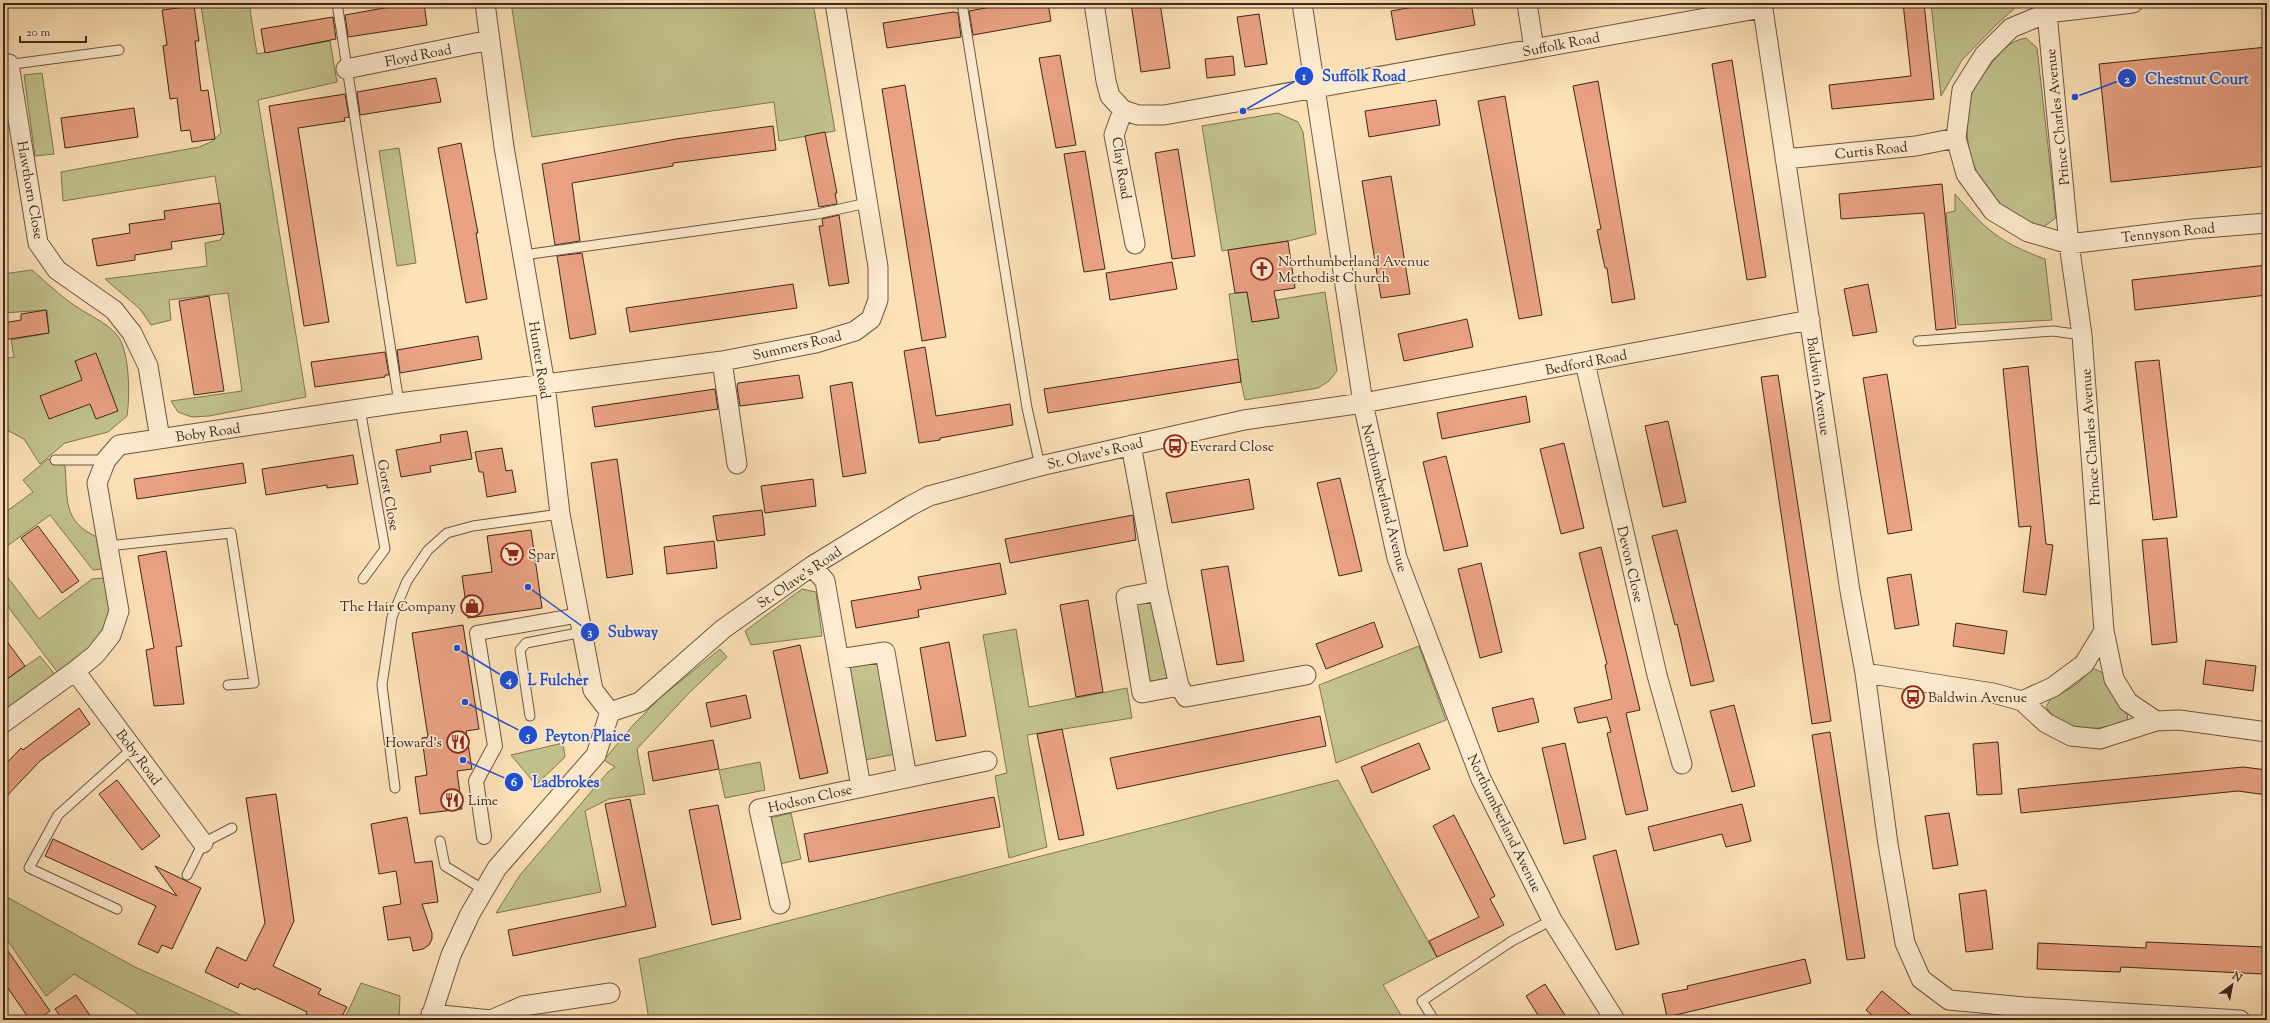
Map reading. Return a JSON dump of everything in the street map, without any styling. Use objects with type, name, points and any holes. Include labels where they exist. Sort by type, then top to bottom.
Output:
[{"type":"street","name":"Hunter Road","points":[[485,3],[504,147],[524,255],[545,384],[560,514],[582,624],[593,690],[610,712]]},
{"type":"street","name":"Summers Road","points":[[545,384],[722,361],[816,343],[855,331],[871,318],[878,300],[878,267],[835,3]]},
{"type":"street","points":[[1094,3],[1106,81],[1110,96],[1123,110]]},
{"type":"street","name":"Northumberland Avenue","points":[[1302,3],[1363,403],[1397,558],[1481,779],[1552,920],[1615,1020]]},
{"type":"street","points":[[1527,3],[1534,49]]},
{"type":"street","points":[[2070,244],[2028,232],[1993,211],[1966,174],[1956,138],[1962,90],[1984,55],[2011,28],[2047,8],[2133,3]]},
{"type":"street","name":"Suffolk Road","points":[[1123,110],[1138,115],[1164,116],[1267,98],[1315,87],[1534,49],[1762,5]]},
{"type":"street","name":"Baldwin Avenue","points":[[1762,5],[1850,592],[1865,673],[1888,844],[1904,943],[1921,979],[1949,1000],[2024,1007],[2240,1020]]},
{"type":"street","name":"Prince Charles Avenue","points":[[2047,8],[2070,244],[2082,335],[2104,631],[2114,679],[2128,702],[2156,721]]},
{"type":"street","name":"Floyd Road","points":[[346,69],[490,40]]},
{"type":"street","name":"Hawthorn Close","points":[[6,65],[38,243],[57,270],[114,310],[132,333],[148,366],[160,439]]},
{"type":"street","name":"Clay Road","points":[[1123,110],[1114,135],[1135,244]]},
{"type":"street","name":"Curtis Road","points":[[1785,159],[1916,146],[1956,138]]},
{"type":"street","name":"Tennyson Road","points":[[2070,244],[2192,229],[2267,223]]},
{"type":"street","name":"Bedford Road","points":[[1363,403],[1810,320]]},
{"type":"street","points":[[722,361],[737,464]]},
{"type":"street","name":"Devon Close","points":[[1585,362],[1657,674],[1682,764]]},
{"type":"street","name":"Boby Road","points":[[3,723],[95,655],[111,635],[119,611],[97,483],[106,460],[119,445],[399,403],[545,384]]},
{"type":"street","name":"St. Olave's Road","points":[[610,712],[640,702],[723,629],[812,566],[929,496],[1040,466],[1244,420],[1363,403]]},
{"type":"street","points":[[1131,445],[1158,591],[1179,686],[1186,697],[1306,674]]},
{"type":"street","name":"Hodson Close","points":[[812,566],[825,581],[861,787]]},
{"type":"street","points":[[1158,591],[1126,597],[1142,693],[1179,686]]},
{"type":"street","points":[[484,837],[476,781],[495,746],[477,633],[582,624]]},
{"type":"street","points":[[2022,701],[2053,687],[2084,664],[2104,631]]},
{"type":"street","points":[[839,659],[885,652],[907,778]]},
{"type":"street","name":"Boby Road","points":[[75,671],[203,843]]},
{"type":"street","points":[[1865,673],[1993,693],[2022,701],[2046,723],[2071,736],[2100,739],[2156,721],[2178,720],[2267,732]]},
{"type":"street","points":[[610,712],[596,755],[497,868],[484,890],[470,914],[451,955],[430,1017],[492,1020],[523,1006],[610,993]]},
{"type":"street","name":"Hodson Close","points":[[780,904],[759,809],[987,761]]},
{"type":"lane","points":[[337,3],[346,69],[399,403]]},
{"type":"lane","points":[[962,3],[1027,408],[1040,466]]},
{"type":"lane","points":[[6,65],[119,50]]},
{"type":"lane","points":[[524,255],[809,215],[867,203]]},
{"type":"lane","points":[[1918,341],[2053,331],[2082,335]]},
{"type":"lane","name":"Gorst Close","points":[[360,409],[384,549],[363,579]]},
{"type":"lane","points":[[55,460],[106,460]]},
{"type":"lane","points":[[395,788],[382,685],[392,617],[408,581],[428,550],[446,533],[473,526],[560,514]]},
{"type":"lane","points":[[107,546],[231,533],[254,683],[228,685]]},
{"type":"lane","points":[[530,716],[520,650],[526,643],[582,624]]},
{"type":"lane","points":[[117,909],[29,868],[58,815],[133,748]]},
{"type":"lane","points":[[187,875],[203,843],[232,828]]},
{"type":"lane","points":[[440,841],[445,866],[484,890]]},
{"type":"lane","points":[[1434,1020],[1422,1001],[1512,941],[1552,920]]},
{"type":"green space","points":[[221,3],[249,3],[257,54],[330,41],[337,82],[258,100],[306,397],[209,416],[192,417],[178,412],[171,401],[242,391],[228,293],[169,300],[171,320],[151,325],[140,309],[105,279],[207,266],[205,243],[220,240],[224,234],[215,176],[63,201],[61,172],[199,147],[211,142],[221,133],[201,6]]},
{"type":"green space","points":[[511,3],[813,3],[835,131],[779,141],[774,102],[532,137]]},
{"type":"green space","points":[[1931,3],[2017,3],[2015,8],[1962,60],[1941,96]]},
{"type":"green space","points":[[2026,38],[2037,48],[2056,218],[2043,227],[2015,215],[2000,204],[1990,194],[1976,171],[1968,145],[1967,117],[1970,99],[1977,84],[2004,48],[2014,42]]},
{"type":"green space","points":[[42,73],[54,154],[35,156],[24,75]]},
{"type":"green space","points":[[1278,113],[1298,122],[1303,132],[1316,234],[1288,241],[1222,251],[1202,126]]},
{"type":"green space","points":[[399,148],[416,263],[397,266],[379,151]]},
{"type":"green space","points":[[1955,194],[1994,234],[2016,247],[2045,259],[2052,320],[1958,325],[1946,213],[1955,211]]},
{"type":"green space","points":[[32,270],[79,309],[113,330],[121,342],[127,362],[129,386],[127,416],[108,432],[65,443],[40,464],[24,439],[3,428],[3,359],[14,357],[11,340],[49,333],[47,310],[3,313],[3,274]]},
{"type":"green space","points":[[1247,292],[1252,322],[1279,318],[1276,300],[1325,292],[1337,371],[1329,381],[1318,388],[1245,400],[1241,382],[1229,294]]},
{"type":"green space","points":[[48,459],[65,466],[69,508],[72,516],[78,524],[86,531],[97,537],[102,569],[93,570],[50,515],[3,549],[3,514],[33,492],[23,480]]},
{"type":"green space","points":[[3,571],[39,619],[92,579],[104,578],[109,597],[110,609],[109,620],[105,629],[84,654],[58,673],[3,600]]},
{"type":"green space","points":[[802,589],[816,592],[822,636],[751,645],[745,631]]},
{"type":"green space","points":[[1154,601],[1169,678],[1148,682],[1134,605]]},
{"type":"green space","points":[[1016,629],[1029,707],[1127,688],[1132,718],[1027,735],[1047,847],[1009,858],[995,776],[1007,773],[983,635]]},
{"type":"green space","points":[[1419,646],[1446,720],[1336,763],[1319,685]]},
{"type":"green space","points":[[720,649],[727,657],[688,694],[637,749],[645,794],[609,799],[585,811],[601,892],[496,913],[520,875],[608,772],[615,767],[604,760],[634,724],[661,697]]},
{"type":"green space","points":[[40,656],[56,676],[3,715],[3,682]]},
{"type":"green space","points":[[878,659],[896,754],[865,760],[847,665]]},
{"type":"green space","points":[[2095,669],[2103,673],[2111,693],[2128,712],[2127,721],[2102,727],[2084,728],[2062,722],[2050,713],[2046,707],[2051,698],[2072,687],[2081,680],[2089,670]]},
{"type":"green space","points":[[563,743],[565,757],[536,785],[511,755]]},
{"type":"green space","points":[[760,762],[765,790],[725,798],[719,770]]},
{"type":"green space","points":[[1338,780],[1437,957],[1383,985],[1404,1020],[649,1020],[639,959]]},
{"type":"green space","points":[[791,813],[801,859],[780,864],[770,818]]},
{"type":"green space","points":[[3,895],[135,967],[252,1020],[142,1020],[135,1011],[74,974],[46,996],[3,934]]},
{"type":"green space","points":[[361,983],[400,996],[399,1020],[344,1020]]},
{"type":"building","points":[[412,3],[424,3],[427,25],[348,37],[345,15]]},
{"type":"building","points":[[1013,3],[1048,3],[1051,21],[973,35],[969,11]]},
{"type":"building","points":[[1131,3],[1160,3],[1170,68],[1141,72]]},
{"type":"building","points":[[1436,3],[1471,3],[1475,25],[1396,40],[1391,11]]},
{"type":"building","points":[[1903,3],[1924,3],[1934,99],[1832,109],[1829,85],[1911,76]]},
{"type":"building","points":[[194,6],[199,41],[195,41],[201,91],[208,90],[215,139],[192,142],[190,130],[181,131],[177,98],[170,99],[163,46],[167,45],[162,10]]},
{"type":"building","points":[[953,12],[958,13],[961,37],[887,48],[883,23]]},
{"type":"building","points":[[1259,14],[1267,64],[1245,67],[1237,17]]},
{"type":"building","points":[[333,17],[336,39],[265,53],[261,29]]},
{"type":"building","points":[[2267,47],[2267,166],[2111,182],[2099,64]]},
{"type":"building","points":[[1060,55],[1076,145],[1056,148],[1039,58]]},
{"type":"building","points":[[1233,56],[1235,75],[1207,78],[1205,59]]},
{"type":"building","points":[[1732,60],[1766,277],[1747,280],[1712,64]]},
{"type":"building","points":[[436,78],[441,102],[360,115],[357,92]]},
{"type":"building","points":[[1598,81],[1635,299],[1612,303],[1607,268],[1605,268],[1597,230],[1601,229],[1573,86]]},
{"type":"building","points":[[905,85],[946,337],[922,341],[882,89]]},
{"type":"building","points":[[345,94],[349,117],[344,118],[345,121],[298,128],[329,322],[304,326],[269,106]]},
{"type":"building","points":[[1505,96],[1542,315],[1519,319],[1478,101]]},
{"type":"building","points":[[1436,100],[1440,125],[1369,137],[1365,111]]},
{"type":"building","points":[[134,108],[138,137],[65,148],[61,118]]},
{"type":"building","points":[[773,126],[776,150],[673,163],[673,166],[572,183],[580,241],[555,245],[542,164],[676,139]]},
{"type":"building","points":[[825,132],[837,193],[835,193],[837,204],[819,207],[805,136]]},
{"type":"building","points":[[461,143],[478,233],[476,233],[487,299],[466,303],[438,148]]},
{"type":"building","points":[[1178,149],[1195,256],[1172,259],[1155,153]]},
{"type":"building","points":[[1085,151],[1105,269],[1084,272],[1064,154]]},
{"type":"building","points":[[1391,176],[1410,294],[1381,298],[1362,181]]},
{"type":"building","points":[[1942,184],[1956,328],[1936,330],[1924,213],[1841,219],[1839,194]]},
{"type":"building","points":[[220,203],[224,234],[171,242],[172,249],[135,255],[135,260],[97,266],[92,239],[130,233],[129,224],[165,219],[164,211]]},
{"type":"building","points":[[839,215],[849,283],[829,286],[819,226],[823,226],[822,219]]},
{"type":"building","name":"Northumberland Avenue Methodist Church","points":[[1288,241],[1295,288],[1274,291],[1279,318],[1252,322],[1247,292],[1235,293],[1228,250]]},
{"type":"building","points":[[582,253],[596,334],[570,339],[557,256]]},
{"type":"building","points":[[1172,262],[1177,289],[1110,300],[1106,273]]},
{"type":"building","points":[[2267,265],[2267,295],[2135,310],[2132,280]]},
{"type":"building","points":[[793,284],[797,308],[630,332],[626,308]]},
{"type":"building","points":[[1868,284],[1877,332],[1853,336],[1844,289]]},
{"type":"building","points":[[209,296],[224,391],[194,395],[179,301]]},
{"type":"building","points":[[46,310],[49,333],[3,340],[3,323],[21,320],[21,314]]},
{"type":"building","points":[[1467,319],[1473,347],[1404,361],[1398,334]]},
{"type":"building","points":[[478,336],[482,359],[400,373],[397,350]]},
{"type":"building","points":[[925,347],[936,416],[1010,404],[1013,425],[919,443],[904,351]]},
{"type":"building","points":[[385,352],[389,375],[385,375],[385,377],[315,387],[311,362]]},
{"type":"building","points":[[96,353],[118,411],[96,419],[90,404],[49,419],[40,396],[82,380],[75,361]]},
{"type":"building","points":[[1238,359],[1241,382],[1048,413],[1044,389]]},
{"type":"building","points":[[2159,360],[2177,517],[2153,520],[2135,362]]},
{"type":"building","points":[[2028,366],[2046,544],[2053,545],[2046,595],[2023,592],[2031,526],[2019,527],[2003,369]]},
{"type":"building","points":[[1887,374],[1912,530],[1888,534],[1863,378]]},
{"type":"building","points":[[799,375],[803,398],[740,406],[737,386],[738,383]]},
{"type":"building","points":[[1778,375],[1831,721],[1812,724],[1761,377]]},
{"type":"building","points":[[852,382],[866,473],[843,477],[830,386]]},
{"type":"building","points":[[715,389],[718,409],[595,427],[592,407]]},
{"type":"building","points":[[1526,396],[1530,422],[1442,439],[1437,413]]},
{"type":"building","points":[[1668,421],[1686,502],[1663,507],[1645,426]]},
{"type":"building","points":[[467,431],[472,459],[430,466],[431,472],[401,477],[396,450],[441,442],[440,435]]},
{"type":"building","points":[[1564,443],[1584,528],[1561,534],[1540,449]]},
{"type":"building","points":[[502,448],[506,471],[512,470],[516,492],[487,497],[483,472],[479,472],[475,452]]},
{"type":"building","points":[[353,455],[358,484],[327,488],[327,485],[266,495],[262,469]]},
{"type":"building","points":[[1446,456],[1468,546],[1444,551],[1423,462]]},
{"type":"building","points":[[617,459],[633,574],[607,578],[591,463]]},
{"type":"building","points":[[243,463],[246,483],[137,499],[134,479]]},
{"type":"building","points":[[1340,478],[1362,571],[1339,576],[1317,483]]},
{"type":"building","points":[[813,479],[816,506],[765,513],[761,486]]},
{"type":"building","points":[[1249,479],[1254,509],[1172,523],[1166,493]]},
{"type":"building","points":[[762,510],[765,535],[717,541],[713,516]]},
{"type":"building","points":[[1133,515],[1136,540],[1010,563],[1005,539]]},
{"type":"building","points":[[38,526],[79,581],[62,593],[21,538]]},
{"type":"building","name":"Spar","points":[[531,530],[542,608],[468,618],[462,576],[492,572],[487,536]]},
{"type":"building","points":[[1677,530],[1714,681],[1691,686],[1677,624],[1675,625],[1652,536]]},
{"type":"building","points":[[2167,538],[2177,642],[2152,645],[2142,540]]},
{"type":"building","points":[[714,541],[717,568],[667,574],[664,547]]},
{"type":"building","points":[[1601,547],[1640,710],[1626,713],[1648,810],[1626,815],[1607,733],[1611,732],[1607,717],[1578,723],[1574,708],[1612,699],[1605,665],[1607,664],[1579,553]]},
{"type":"building","points":[[166,551],[182,646],[176,647],[184,704],[154,706],[146,650],[154,648],[138,556]]},
{"type":"building","points":[[1000,563],[1006,594],[918,610],[919,617],[856,628],[851,601],[921,589],[918,577]]},
{"type":"building","points":[[1481,563],[1502,652],[1480,658],[1458,569]]},
{"type":"building","points":[[1228,566],[1244,661],[1217,665],[1201,570]]},
{"type":"building","points":[[1911,574],[1919,625],[1895,629],[1887,578]]},
{"type":"building","points":[[1088,600],[1103,692],[1076,697],[1060,605]]},
{"type":"building","points":[[1374,622],[1383,647],[1326,669],[1316,644]]},
{"type":"building","points":[[1956,623],[2007,631],[2004,654],[1953,646]]},
{"type":"building","points":[[463,625],[479,729],[466,731],[472,769],[457,771],[462,809],[420,814],[415,777],[427,775],[422,738],[428,737],[412,633]]},
{"type":"building","points":[[3,636],[25,666],[3,682]]},
{"type":"building","points":[[949,642],[966,736],[936,741],[920,648]]},
{"type":"building","points":[[800,645],[828,773],[800,779],[773,651]]},
{"type":"building","points":[[2206,660],[2256,666],[2253,691],[2203,684]]},
{"type":"building","points":[[746,695],[751,718],[711,727],[706,703]]},
{"type":"building","points":[[1533,698],[1539,722],[1498,732],[1492,708]]},
{"type":"building","points":[[1734,705],[1755,786],[1732,792],[1710,711]]},
{"type":"building","points":[[79,708],[90,724],[40,761],[3,800],[3,767],[21,748],[23,750]]},
{"type":"building","points":[[1320,716],[1326,746],[1117,789],[1110,758]]},
{"type":"building","points":[[1062,729],[1084,835],[1059,840],[1037,734]]},
{"type":"building","points":[[1830,732],[1865,958],[1847,960],[1812,735]]},
{"type":"building","points":[[713,740],[719,769],[653,781],[648,752]]},
{"type":"building","points":[[1998,742],[2002,794],[1977,795],[1973,744]]},
{"type":"building","points":[[1419,743],[1430,769],[1372,793],[1361,767]]},
{"type":"building","points":[[1565,743],[1586,839],[1564,844],[1542,748]]},
{"type":"building","points":[[2243,767],[2267,770],[2267,795],[2238,791],[2021,813],[2018,789]]},
{"type":"building","points":[[117,780],[160,836],[142,850],[99,794]]},
{"type":"building","points":[[276,794],[294,921],[273,966],[321,989],[318,994],[347,1007],[340,1020],[304,1020],[307,1012],[256,988],[255,990],[240,983],[238,988],[205,972],[217,947],[246,961],[265,923],[246,798]]},
{"type":"building","points":[[994,797],[1000,827],[809,862],[804,834]]},
{"type":"building","points":[[630,799],[656,927],[513,956],[508,930],[626,906],[605,804]]},
{"type":"building","points":[[1742,804],[1751,841],[1726,847],[1722,834],[1654,851],[1648,827]]},
{"type":"building","points":[[718,805],[741,919],[712,925],[689,810]]},
{"type":"building","points":[[1949,813],[1958,865],[1933,869],[1925,816]]},
{"type":"building","points":[[1454,815],[1495,896],[1490,899],[1504,925],[1437,957],[1429,941],[1479,917],[1433,826]]},
{"type":"building","points":[[407,817],[415,863],[432,861],[438,902],[422,904],[432,933],[432,939],[429,945],[423,949],[413,951],[410,937],[388,940],[383,907],[401,904],[396,871],[379,874],[371,824]]},
{"type":"building","points":[[53,839],[177,896],[155,866],[201,888],[172,949],[162,945],[158,953],[138,944],[156,906],[45,856]]},
{"type":"building","points":[[1616,850],[1639,944],[1616,950],[1593,856]]},
{"type":"building","points":[[1986,890],[1993,949],[1966,952],[1959,894]]},
{"type":"building","points":[[2146,942],[2264,947],[2263,974],[2121,967],[2120,972],[2037,969],[2038,943],[2146,948]]},
{"type":"building","points":[[3,944],[50,1011],[37,1020],[30,1020],[3,981]]},
{"type":"building","points":[[1805,959],[1811,983],[1667,1017],[1662,994],[1688,989],[1687,986]]},
{"type":"building","points":[[1545,984],[1568,1020],[1541,1020],[1526,996]]},
{"type":"building","points":[[1882,991],[1917,1020],[1878,1020],[1866,1010]]},
{"type":"building","points":[[76,995],[93,1020],[63,1020],[55,1009]]},
{"type":"place","name":"Chestnut Court","points":[[2075,97]]},
{"type":"place","name":"Suffolk Road","points":[[1243,111]]},
{"type":"place","name":"Northumberland Avenue Methodist Church","points":[[1262,269]]},
{"type":"place","name":"Everard Close","points":[[1175,446]]},
{"type":"place","name":"Spar","points":[[512,554]]},
{"type":"place","name":"Subway","points":[[528,587]]},
{"type":"place","name":"The Hair Company","points":[[472,606]]},
{"type":"place","name":"L Fulcher","points":[[457,648]]},
{"type":"place","name":"Baldwin Avenue","points":[[1913,697]]},
{"type":"place","name":"Peyton Plaice","points":[[465,702]]},
{"type":"place","name":"Howard's","points":[[458,742]]},
{"type":"place","name":"Ladbrokes","points":[[463,760]]},
{"type":"place","name":"Lime","points":[[452,800]]}]
